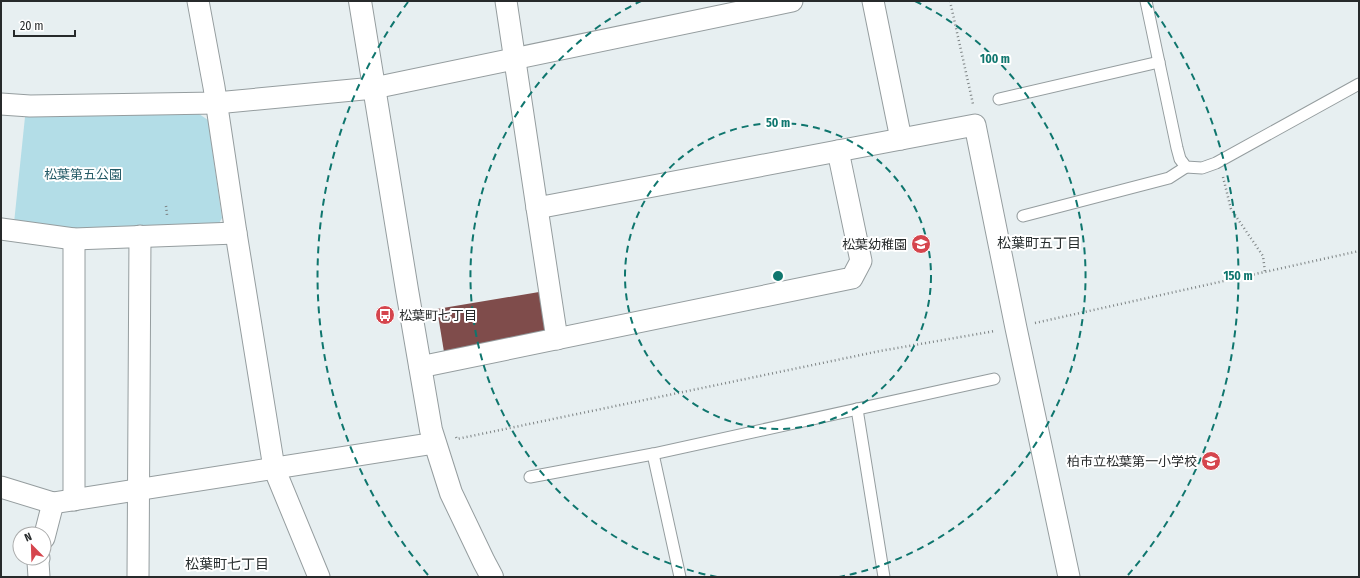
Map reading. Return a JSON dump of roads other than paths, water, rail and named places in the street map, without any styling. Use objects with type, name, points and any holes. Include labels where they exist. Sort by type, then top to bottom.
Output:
[{"type":"street","points":[[198,1],[216,103],[274,468],[319,577]]},
{"type":"street","points":[[360,1],[428,415],[435,444],[452,493],[492,577]]},
{"type":"street","points":[[506,1],[557,339]]},
{"type":"street","points":[[1,104],[30,106],[216,103],[374,88],[792,1]]},
{"type":"street","points":[[872,1],[901,139]]},
{"type":"street","points":[[537,208],[975,125],[1069,577]]},
{"type":"street","points":[[420,367],[852,278],[861,261],[838,151]]},
{"type":"street","points":[[1,229],[74,239],[236,233]]},
{"type":"street","points":[[138,577],[140,236]]},
{"type":"street","points":[[74,239],[74,500]]},
{"type":"street","points":[[1,487],[53,503],[435,444]]},
{"type":"street","points":[[47,526],[53,503]]},
{"type":"street","points":[[39,566],[39,577]]},
{"type":"lane","points":[[1146,1],[1177,148],[1180,159],[1186,167]]},
{"type":"lane","points":[[999,99],[1159,62]]},
{"type":"lane","points":[[1023,216],[1169,178],[1186,167],[1202,168],[1216,163],[1359,84]]},
{"type":"lane","points":[[530,477],[653,454],[994,379]]},
{"type":"lane","points":[[857,408],[884,577]]},
{"type":"lane","points":[[653,454],[680,577]]},
{"type":"place","name":"松葉幼稚園","points":[[921,244]]},
{"type":"place","name":"松葉町七丁目","points":[[385,315]]},
{"type":"place","name":"柏市立松葉第一小学校","points":[[1211,461]]},
{"type":"district","name":"松葉町五丁目","points":[[1039,243]]},
{"type":"district","name":"松葉町七丁目","points":[[227,564]]},
{"type":"park label","name":"松葉第五公園","points":[[83,174]]}]
